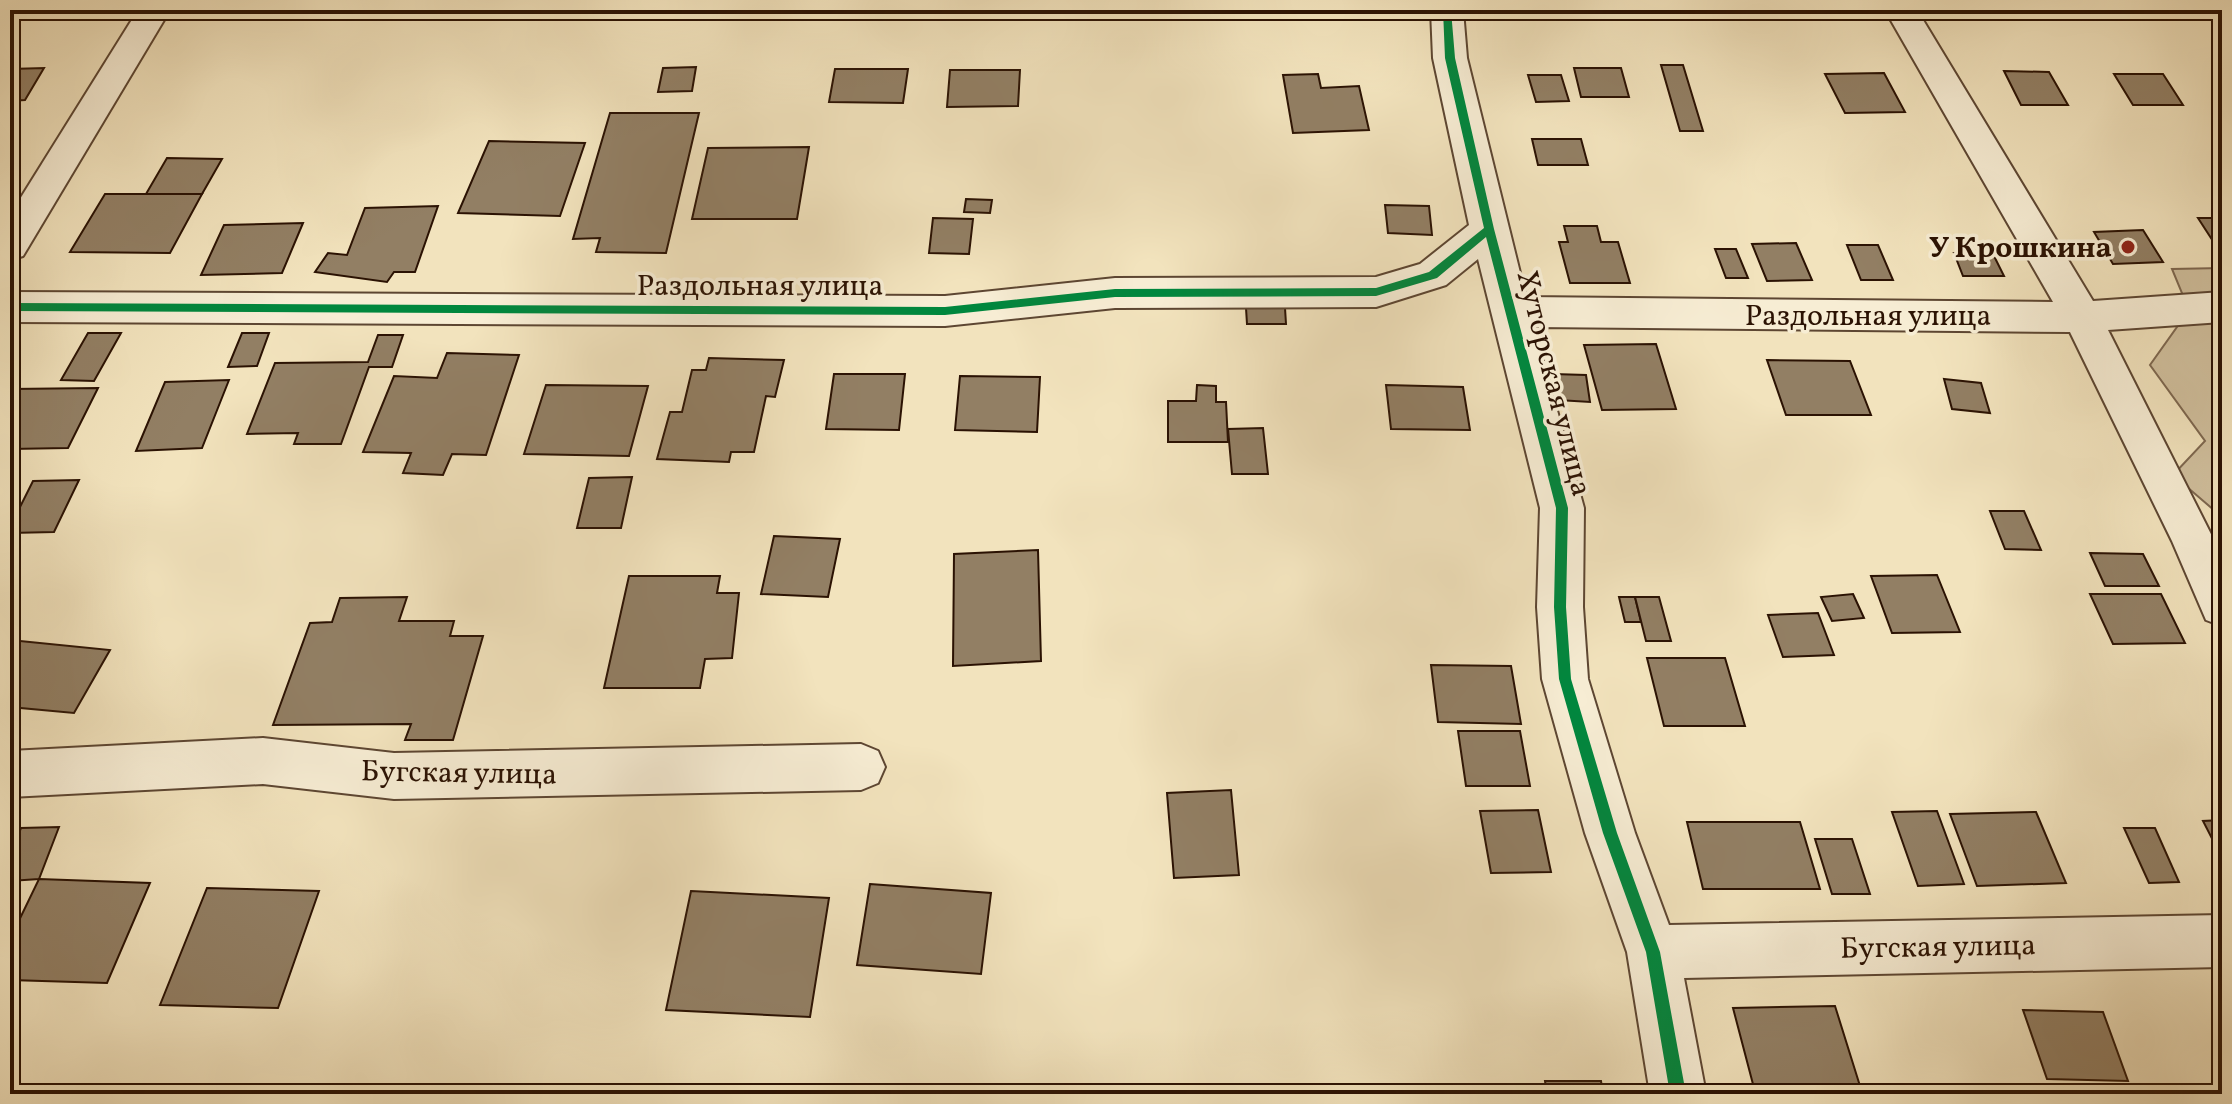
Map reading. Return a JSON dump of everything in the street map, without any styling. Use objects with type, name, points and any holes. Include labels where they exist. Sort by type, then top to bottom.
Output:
[{"type":"street","points":[[10,246],[154,10]]},
{"type":"street","name":"Хуторская улица","points":[[1447,10],[1450,58],[1489,229],[1562,508],[1560,607],[1565,679],[1610,833],[1653,952],[1678,1094]]},
{"type":"street","points":[[1901,10],[2208,531],[2222,606]]},
{"type":"street","name":"Раздольная улица","points":[[10,307],[945,311],[1115,293],[1376,292],[1433,275],[1489,229]]},
{"type":"street","name":"Раздольная улица","points":[[1513,312],[2082,317],[2222,307]]},
{"type":"street","name":"Бугская улица","points":[[10,774],[263,761],[394,776],[861,767]]},
{"type":"street","name":"Бугская улица","points":[[1653,952],[2222,941]]},
{"type":"shaded area","points":[[2222,268],[2222,517],[2173,475],[2205,441],[2150,365],[2189,310],[2172,269]]},
{"type":"building","points":[[1661,65],[1683,65],[1703,131],[1680,131]]},
{"type":"building","points":[[696,67],[692,91],[658,92],[663,68]]},
{"type":"building","points":[[44,68],[25,100],[10,101],[10,69]]},
{"type":"building","points":[[1574,68],[1621,68],[1629,97],[1581,97]]},
{"type":"building","points":[[835,69],[908,69],[903,103],[829,102]]},
{"type":"building","points":[[950,70],[1020,70],[1018,106],[947,107]]},
{"type":"building","points":[[2004,71],[2049,72],[2068,105],[2021,105]]},
{"type":"building","points":[[1884,73],[1905,112],[1845,113],[1825,74]]},
{"type":"building","points":[[1318,74],[1321,88],[1359,86],[1369,130],[1293,133],[1283,75]]},
{"type":"building","points":[[2114,74],[2163,74],[2183,105],[2133,105]]},
{"type":"building","points":[[1528,75],[1561,75],[1569,101],[1536,102]]},
{"type":"building","points":[[610,113],[699,113],[666,253],[596,252],[600,238],[573,239]]},
{"type":"building","points":[[1532,139],[1581,139],[1588,165],[1538,165]]},
{"type":"building","points":[[489,141],[585,143],[560,216],[458,213]]},
{"type":"building","points":[[809,147],[797,219],[692,219],[708,148]]},
{"type":"building","points":[[167,158],[222,159],[202,194],[146,194]]},
{"type":"building","points":[[105,194],[202,194],[170,253],[70,252]]},
{"type":"building","points":[[966,199],[992,200],[990,213],[964,212]]},
{"type":"building","points":[[1385,205],[1429,206],[1432,235],[1388,233]]},
{"type":"building","points":[[438,206],[415,272],[394,272],[387,282],[315,272],[328,253],[347,255],[365,208]]},
{"type":"building","points":[[933,218],[973,219],[969,254],[929,253]]},
{"type":"building","points":[[2198,218],[2222,218],[2222,255]]},
{"type":"building","points":[[303,223],[282,273],[201,275],[224,225]]},
{"type":"building","points":[[1564,226],[1597,226],[1601,242],[1618,242],[1630,283],[1570,283],[1559,242],[1568,242]]},
{"type":"building","name":"У Крошкина","points":[[2143,230],[2163,262],[2113,264],[2094,232]]},
{"type":"building","points":[[1796,243],[1812,280],[1767,281],[1752,244]]},
{"type":"building","points":[[1847,245],[1878,245],[1893,280],[1861,280]]},
{"type":"building","points":[[1715,249],[1736,249],[1748,278],[1726,278]]},
{"type":"building","points":[[1954,253],[1993,254],[2004,276],[1963,276]]},
{"type":"building","points":[[1246,308],[1285,308],[1286,324],[1247,324]]},
{"type":"building","points":[[88,333],[121,333],[94,381],[61,380]]},
{"type":"building","points":[[242,333],[269,333],[257,366],[228,367]]},
{"type":"building","points":[[378,335],[403,335],[392,367],[369,367],[341,444],[294,444],[298,433],[247,434],[275,363],[368,362]]},
{"type":"building","points":[[1656,344],[1676,409],[1602,410],[1584,345]]},
{"type":"building","points":[[447,353],[519,355],[486,455],[452,454],[443,475],[403,473],[411,453],[363,452],[394,376],[437,378]]},
{"type":"building","points":[[709,358],[784,360],[775,397],[766,396],[754,452],[731,452],[729,462],[657,459],[670,412],[682,412],[692,370],[706,370]]},
{"type":"building","points":[[1767,360],[1850,361],[1871,415],[1786,415]]},
{"type":"building","points":[[834,374],[905,374],[899,430],[826,429]]},
{"type":"building","points":[[1553,374],[1586,375],[1590,402],[1558,400]]},
{"type":"building","points":[[960,376],[1040,377],[1037,432],[955,430]]},
{"type":"building","points":[[1944,379],[1981,383],[1990,413],[1952,409]]},
{"type":"building","points":[[229,380],[202,448],[136,451],[165,382]]},
{"type":"building","points":[[546,385],[648,386],[629,456],[524,454]]},
{"type":"building","points":[[1197,385],[1216,386],[1216,402],[1226,402],[1228,442],[1168,442],[1168,401],[1196,401]]},
{"type":"building","points":[[1386,385],[1463,387],[1470,430],[1391,429]]},
{"type":"building","points":[[98,388],[68,448],[10,449],[10,389]]},
{"type":"building","points":[[1263,428],[1268,474],[1232,474],[1228,429]]},
{"type":"building","points":[[632,477],[621,528],[577,528],[589,478]]},
{"type":"building","points":[[79,480],[54,532],[10,533],[10,527],[33,481]]},
{"type":"building","points":[[1990,511],[2024,511],[2041,550],[2005,549]]},
{"type":"building","points":[[774,536],[840,539],[828,597],[761,594]]},
{"type":"building","points":[[1038,550],[1041,661],[953,666],[954,554]]},
{"type":"building","points":[[2090,553],[2143,554],[2159,586],[2105,586]]},
{"type":"building","points":[[1937,575],[1960,632],[1892,633],[1871,576]]},
{"type":"building","points":[[629,576],[720,576],[717,593],[739,593],[732,658],[705,659],[700,688],[604,688]]},
{"type":"building","points":[[1853,594],[1864,618],[1832,621],[1821,597]]},
{"type":"building","points":[[2090,594],[2161,594],[2185,643],[2113,644]]},
{"type":"building","points":[[407,597],[399,621],[454,621],[450,636],[483,636],[453,740],[405,740],[411,724],[273,725],[310,623],[332,622],[340,598]]},
{"type":"building","points":[[1619,597],[1635,597],[1641,622],[1625,622]]},
{"type":"building","points":[[1635,597],[1659,597],[1671,641],[1646,641]]},
{"type":"building","points":[[1818,613],[1834,655],[1783,657],[1768,615]]},
{"type":"building","points":[[10,640],[110,650],[74,713],[10,707]]},
{"type":"building","points":[[1647,658],[1725,658],[1745,726],[1664,726]]},
{"type":"building","points":[[1431,665],[1511,666],[1521,724],[1438,722]]},
{"type":"building","points":[[1458,731],[1520,731],[1530,786],[1466,786]]},
{"type":"building","points":[[1231,790],[1239,875],[1174,878],[1167,793]]},
{"type":"building","points":[[1538,810],[1551,872],[1491,873],[1480,811]]},
{"type":"building","points":[[1937,811],[1964,884],[1918,886],[1892,812]]},
{"type":"building","points":[[2036,812],[2066,883],[1977,886],[1950,814]]},
{"type":"building","points":[[2222,820],[2222,858],[2203,821]]},
{"type":"building","points":[[1687,822],[1800,822],[1820,889],[1703,889]]},
{"type":"building","points":[[59,827],[39,879],[10,881],[10,858],[21,828]]},
{"type":"building","points":[[2124,828],[2155,828],[2179,882],[2149,883]]},
{"type":"building","points":[[1815,839],[1852,839],[1870,894],[1832,894]]},
{"type":"building","points":[[39,879],[150,883],[107,983],[10,980],[10,939]]},
{"type":"building","points":[[870,884],[991,893],[981,974],[857,965]]},
{"type":"building","points":[[207,888],[319,891],[278,1008],[160,1005]]},
{"type":"building","points":[[691,891],[829,898],[810,1017],[666,1010]]},
{"type":"building","points":[[1835,1006],[1860,1086],[1754,1088],[1733,1008]]},
{"type":"building","points":[[2023,1010],[2103,1012],[2128,1081],[2047,1079]]},
{"type":"building","points":[[1545,1081],[1601,1081],[1603,1094],[1547,1094]]},
{"type":"cycle path","points":[[1447,10],[1450,58],[1489,229],[1562,508],[1560,607],[1565,679],[1610,833],[1653,952],[1678,1094]]},
{"type":"cycle path","points":[[10,307],[945,311],[1115,293],[1376,292],[1433,275],[1489,229]]},
{"type":"place","name":"У Крошкина","points":[[2128,247]]}]
